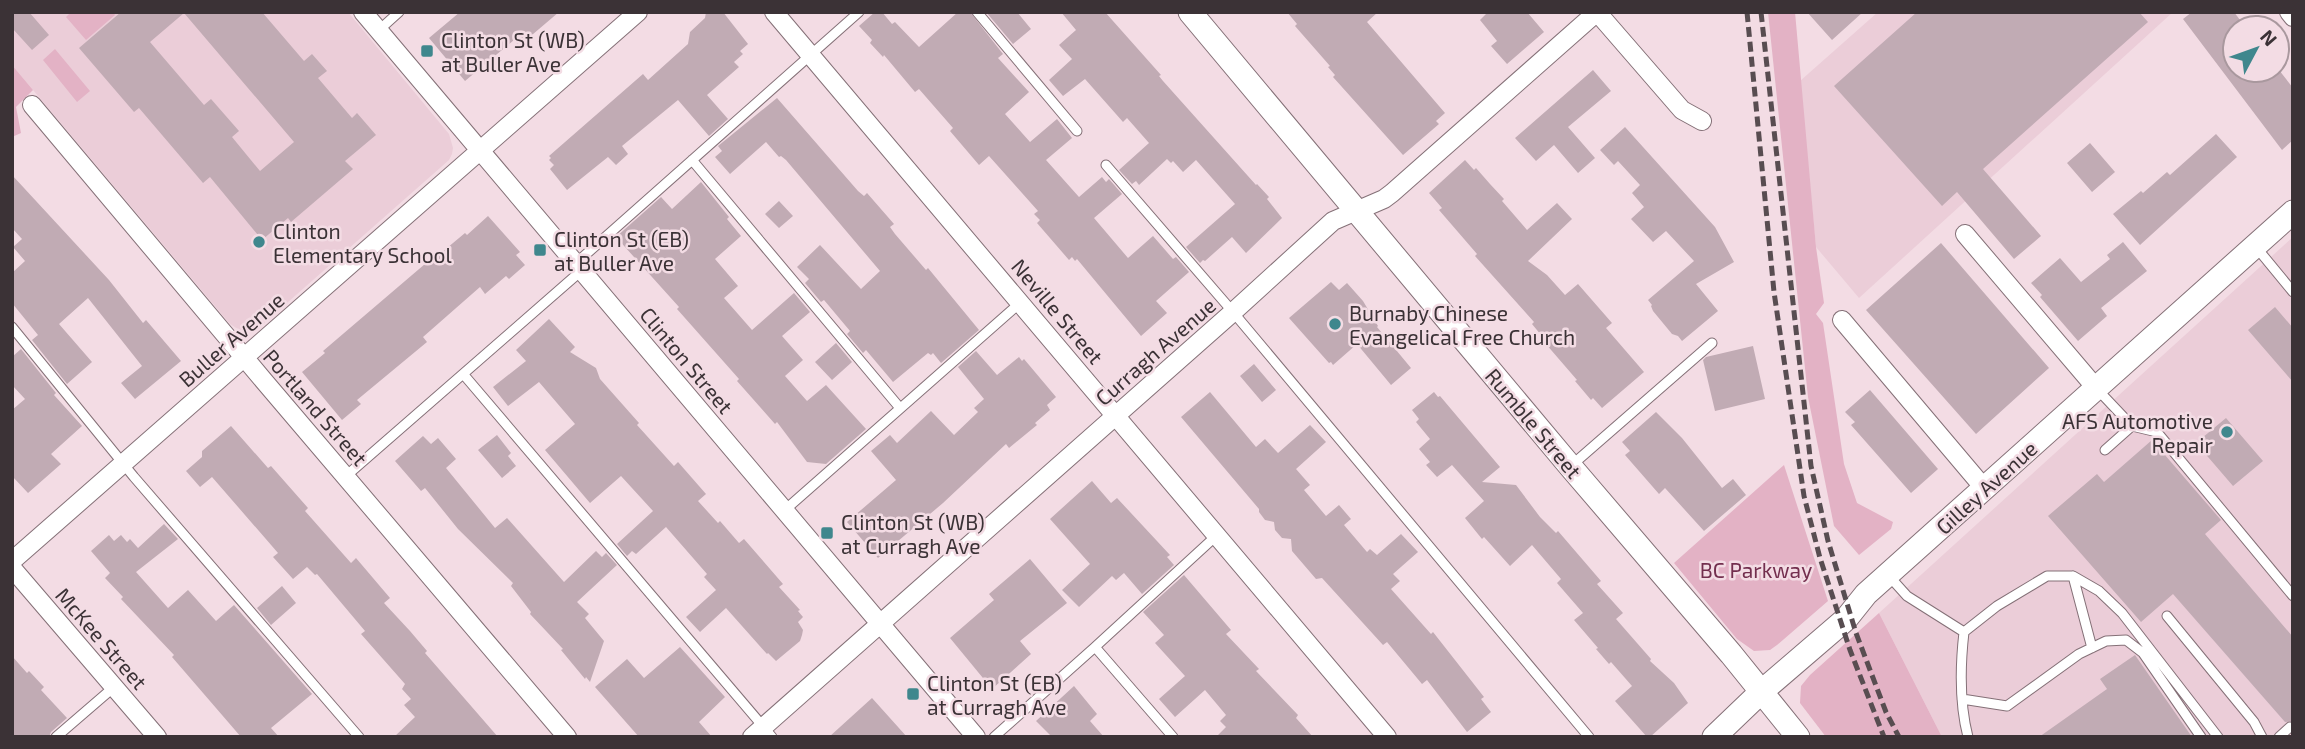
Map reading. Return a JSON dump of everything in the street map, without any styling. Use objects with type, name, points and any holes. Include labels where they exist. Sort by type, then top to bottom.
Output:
[{"type":"street","name":"Clinton Street","points":[[363,12],[976,737]]},
{"type":"street","name":"Buller Avenue","points":[[12,561],[638,12]]},
{"type":"street","name":"Neville Street","points":[[774,12],[1387,737]]},
{"type":"street","name":"Rumble Street","points":[[1190,12],[1798,737]]},
{"type":"street","name":"Curragh Avenue","points":[[763,733],[880,623],[1333,221],[1392,193],[1597,12]]},
{"type":"street","points":[[1597,12],[1682,110],[1702,121]]},
{"type":"street","points":[[2289,12],[2293,17]]},
{"type":"street","name":"Portland Street","points":[[32,105],[567,737]]},
{"type":"street","name":"Gilley Avenue","points":[[1714,737],[1761,692],[1846,619],[1866,594],[2293,212]]},
{"type":"street","points":[[1965,234],[2096,388]]},
{"type":"street","points":[[1842,320],[1984,488]]},
{"type":"street","name":"McKee Street","points":[[12,568],[157,737]]},
{"type":"lane","points":[[378,31],[399,12]]},
{"type":"lane","points":[[346,476],[464,375],[692,160],[859,12]]},
{"type":"lane","points":[[977,12],[1077,131]]},
{"type":"lane","points":[[692,160],[900,408]]},
{"type":"lane","points":[[1106,165],[1233,312],[1589,737]]},
{"type":"lane","points":[[2256,247],[2293,292]]},
{"type":"lane","points":[[785,510],[1021,303]]},
{"type":"lane","points":[[12,327],[123,463],[359,737]]},
{"type":"lane","points":[[1570,466],[1712,343]]},
{"type":"lane","points":[[464,375],[763,733]]},
{"type":"lane","points":[[2096,388],[2132,426],[2157,432],[2293,596]]},
{"type":"lane","points":[[2105,450],[2132,426]]},
{"type":"lane","points":[[994,737],[1216,536]]},
{"type":"lane","points":[[1888,575],[1907,596],[1965,632]]},
{"type":"lane","points":[[1968,737],[1960,664],[1965,632],[1997,607],[2047,576],[2073,576],[2099,591],[2122,613],[2218,737]]},
{"type":"lane","points":[[2073,576],[2092,648]]},
{"type":"lane","points":[[2167,616],[2254,722],[2262,737]]},
{"type":"lane","points":[[1962,699],[2007,706],[2079,654],[2106,641],[2126,640],[2143,653],[2201,737]]},
{"type":"lane","points":[[1095,647],[1173,737]]},
{"type":"lane","points":[[57,737],[114,687]]},
{"type":"lane","points":[[2279,737],[2290,727]]},
{"type":"shaded area","name":"Clinton Elementary School","points":[[12,12],[348,12],[449,134],[452,154],[449,160],[262,325],[241,331],[230,324],[12,65]]},
{"type":"shaded area","points":[[1878,12],[2173,12],[1859,298],[1816,247],[1800,81]]},
{"type":"shaded area","points":[[2293,237],[2293,737],[1942,737],[1879,613]]},
{"type":"green space","points":[[71,12],[113,12],[115,15],[86,40],[66,17]]},
{"type":"green space","points":[[1768,12],[1795,12],[1816,247],[1824,303],[1816,314],[1823,323],[1844,464],[1857,503],[1893,522],[1891,529],[1859,555],[1834,526],[1808,397]]},
{"type":"green space","points":[[55,49],[90,91],[77,102],[43,60]]},
{"type":"green space","points":[[12,65],[33,90],[16,107],[21,133],[12,137]]},
{"type":"green space","name":"BC Parkway","points":[[1784,465],[1828,601],[1770,650],[1754,651],[1737,639],[1674,563]]},
{"type":"green space","points":[[1879,613],[1942,737],[1826,737],[1800,703],[1801,686],[1810,675]]},
{"type":"building","points":[[12,12],[29,12],[49,35],[32,50],[12,28]]},
{"type":"building","points":[[121,12],[262,12],[304,61],[312,54],[327,71],[318,78],[352,118],[357,113],[376,135],[345,161],[353,169],[291,222],[288,218],[262,240],[210,177],[203,183],[139,108],[134,112],[79,48]],"holes":[[[184,13],[294,142],[260,171],[232,137],[239,131],[211,99],[204,105],[150,42]]]},
{"type":"building","points":[[460,12],[559,12],[519,46],[514,40],[465,81],[429,38]]},
{"type":"building","points":[[706,12],[723,12],[748,44],[740,51],[743,54],[734,62],[739,67],[707,95],[728,119],[709,136],[678,100],[622,146],[628,154],[616,165],[608,157],[567,190],[550,169],[554,165],[549,156],[643,74],[648,80],[688,44],[690,32],[705,18]]},
{"type":"building","points":[[875,12],[882,12],[892,24],[895,22],[919,47],[958,12],[970,12],[1003,54],[998,58],[1029,92],[1005,114],[1030,142],[1057,119],[1072,138],[1046,160],[1079,197],[1102,177],[1106,182],[1109,179],[1122,194],[1094,218],[1128,258],[1153,236],[1173,259],[1176,257],[1189,272],[1156,301],[1167,313],[1141,336],[1077,259],[1075,261],[1072,257],[1069,260],[1037,223],[1040,220],[1034,214],[1038,211],[989,156],[979,165],[950,131],[953,128],[919,89],[915,92],[884,55],[883,57],[870,43],[872,40],[859,26]]},
{"type":"building","points":[[986,12],[1017,12],[1031,29],[1013,44]]},
{"type":"building","points":[[1061,12],[1105,12],[1161,75],[1159,76],[1163,81],[1269,197],[1267,199],[1282,218],[1246,253],[1232,237],[1200,263],[1186,247],[1235,204],[1196,160],[1183,172],[1173,161],[1171,163],[1167,159],[1139,185],[1136,181],[1132,184],[1119,170],[1149,143],[1127,118],[1123,122],[1085,79],[1063,96],[1049,80],[1072,59],[1059,45],[1076,30]]},
{"type":"building","points":[[1287,12],[1378,12],[1367,22],[1445,113],[1436,121],[1439,124],[1403,155],[1333,77],[1335,75],[1328,67],[1330,66],[1295,26],[1297,24]]},
{"type":"building","points":[[1488,12],[1527,12],[1544,32],[1507,64],[1491,46],[1497,41],[1480,20]]},
{"type":"building","points":[[1807,12],[1863,12],[1832,40]]},
{"type":"building","points":[[1917,12],[2139,12],[2148,22],[1983,169],[2041,236],[2014,259],[1957,192],[1942,206],[1834,86]]},
{"type":"building","points":[[2192,12],[2234,12],[2236,14],[2221,14],[2221,69],[2183,19]]},
{"type":"building","points":[[1593,70],[1611,91],[1568,127],[1595,158],[1578,173],[1554,145],[1536,161],[1515,138]]},
{"type":"building","points":[[2232,84],[2290,84],[2293,88],[2293,140],[2282,150]]},
{"type":"building","points":[[777,98],[858,191],[864,196],[867,193],[894,224],[890,227],[895,234],[926,270],[928,268],[979,330],[941,363],[933,353],[928,353],[893,382],[866,350],[863,353],[847,334],[850,331],[824,300],[821,302],[805,283],[809,279],[797,267],[820,245],[861,289],[880,271],[786,160],[779,157],[766,142],[730,174],[715,157],[722,151],[718,146]]},
{"type":"building","points":[[1625,127],[1715,227],[1734,262],[1696,284],[1718,311],[1682,341],[1672,334],[1653,311],[1648,300],[1694,261],[1666,231],[1653,242],[1631,219],[1644,207],[1632,193],[1640,185],[1618,161],[1614,165],[1600,150]]},
{"type":"building","points":[[2216,134],[2237,157],[2140,245],[2113,214],[2167,172],[2170,175]]},
{"type":"building","points":[[2090,143],[2115,172],[2092,192],[2067,163]]},
{"type":"building","points":[[1465,160],[1474,170],[1476,168],[1504,199],[1502,201],[1527,230],[1557,203],[1572,219],[1528,261],[1547,275],[1565,295],[1578,284],[1612,323],[1606,328],[1644,372],[1602,408],[1593,398],[1591,400],[1575,381],[1577,380],[1539,336],[1541,335],[1532,324],[1534,322],[1475,256],[1477,254],[1439,210],[1442,208],[1429,193]]},
{"type":"building","points":[[12,175],[109,280],[143,323],[146,320],[181,361],[135,399],[121,383],[142,366],[88,298],[59,324],[92,362],[67,384],[32,340],[38,335],[12,303],[12,273],[25,261],[13,247],[22,239],[12,228]]},
{"type":"building","points":[[701,182],[741,236],[715,259],[738,286],[724,298],[752,330],[794,293],[810,312],[782,336],[803,360],[785,376],[807,401],[826,385],[866,429],[826,464],[807,462],[777,422],[775,424],[737,381],[739,379],[677,309],[679,307],[616,237],[661,197],[672,209]]},
{"type":"building","points":[[779,201],[793,216],[779,228],[765,214]]},
{"type":"building","points":[[488,216],[520,252],[516,255],[525,265],[509,279],[506,276],[485,294],[480,287],[423,337],[427,342],[357,400],[361,404],[342,420],[302,372],[439,252],[465,233],[467,235]]},
{"type":"building","points":[[2123,242],[2147,271],[2101,308],[2107,316],[2078,341],[2031,283],[2060,258],[2081,282],[2110,259],[2107,255]]},
{"type":"building","points":[[1941,243],[2049,368],[1976,434],[1866,310]]},
{"type":"building","name":"Burnaby Chinese Evangelical Free Church","points":[[1331,282],[1339,290],[1347,283],[1363,301],[1377,327],[1411,368],[1391,385],[1357,344],[1333,365],[1329,363],[1289,318]]},
{"type":"building","points":[[2275,307],[2293,328],[2293,382],[2248,330]]},
{"type":"building","points":[[549,319],[575,347],[570,352],[596,368],[600,379],[639,423],[637,425],[674,466],[678,462],[706,494],[698,501],[739,543],[744,539],[783,584],[779,587],[800,610],[798,611],[803,617],[798,622],[803,630],[800,641],[776,661],[726,608],[700,632],[686,617],[716,590],[704,577],[707,574],[666,527],[636,554],[632,551],[627,556],[617,544],[653,511],[621,476],[590,503],[545,450],[575,424],[539,382],[508,406],[493,387],[526,361],[516,350]]},
{"type":"building","points":[[836,343],[852,362],[832,380],[815,362]]},
{"type":"building","points":[[1753,346],[1765,399],[1715,411],[1703,360]]},
{"type":"building","points":[[21,349],[56,393],[54,395],[82,426],[51,454],[61,464],[28,493],[12,476],[12,410],[25,399],[12,385],[12,357]]},
{"type":"building","points":[[976,351],[997,375],[1019,357],[1022,361],[1024,359],[1056,397],[1047,405],[1050,410],[1035,423],[1037,425],[1009,448],[1006,444],[943,503],[878,558],[847,522],[896,480],[871,451],[890,435],[897,443],[931,411],[954,435],[978,412],[974,408],[984,399],[958,367]]},
{"type":"building","points":[[1254,364],[1276,390],[1262,402],[1240,376]]},
{"type":"building","points":[[1870,390],[1938,469],[1911,493],[1851,425],[1855,422],[1845,412]]},
{"type":"building","points":[[1210,392],[1256,447],[1265,439],[1278,453],[1310,425],[1326,442],[1296,469],[1310,485],[1304,490],[1326,516],[1339,505],[1351,519],[1344,525],[1367,552],[1370,549],[1377,555],[1401,534],[1418,552],[1393,574],[1400,581],[1391,589],[1431,634],[1433,632],[1484,697],[1481,699],[1491,712],[1467,732],[1427,680],[1422,684],[1387,642],[1383,645],[1322,578],[1316,579],[1292,551],[1291,539],[1282,538],[1275,530],[1274,522],[1265,520],[1259,509],[1181,417]]},
{"type":"building","points":[[1434,392],[1500,467],[1482,482],[1516,485],[1540,517],[1556,533],[1558,531],[1601,581],[1597,584],[1623,613],[1616,619],[1650,661],[1674,683],[1688,703],[1650,737],[1647,737],[1615,701],[1632,686],[1611,662],[1609,664],[1574,620],[1583,613],[1557,583],[1561,579],[1532,545],[1510,566],[1465,518],[1484,501],[1452,465],[1437,477],[1426,465],[1430,462],[1419,449],[1430,439],[1416,422],[1419,419],[1412,410]]},
{"type":"building","points":[[1656,412],[1682,438],[1722,488],[1733,479],[1746,495],[1704,531],[1665,488],[1659,494],[1625,455],[1630,451],[1622,442]]},
{"type":"building","points":[[2226,418],[2263,461],[2233,486],[2196,443]]},
{"type":"building","points":[[231,426],[308,508],[305,511],[351,563],[356,558],[390,598],[384,603],[498,737],[394,737],[415,717],[404,705],[411,699],[402,689],[405,684],[361,634],[365,631],[317,574],[307,567],[293,579],[273,557],[278,553],[212,477],[200,487],[186,471],[202,457],[202,451]]},
{"type":"building","points":[[497,435],[511,453],[508,456],[516,466],[502,478],[478,450]]},
{"type":"building","points":[[423,436],[431,444],[438,438],[456,459],[446,468],[495,528],[507,518],[564,582],[596,551],[602,557],[606,553],[617,565],[577,602],[589,614],[585,618],[604,641],[590,682],[530,614],[511,586],[513,583],[458,529],[425,488],[421,491],[395,461]]},
{"type":"building","points":[[2152,440],[2221,520],[2205,534],[2293,637],[2293,721],[2285,722],[2173,594],[2141,622],[2048,516],[2097,474],[2104,482]]},
{"type":"building","points":[[1092,481],[1111,503],[1117,498],[1170,555],[1167,557],[1174,565],[1142,594],[1124,573],[1116,580],[1112,576],[1079,607],[1062,590],[1090,564],[1050,519]]},
{"type":"building","points":[[164,524],[178,539],[136,572],[168,608],[188,590],[216,621],[234,605],[312,694],[271,728],[279,737],[241,737],[172,657],[174,655],[121,599],[123,597],[105,578],[110,573],[91,551],[109,535],[114,541],[121,535],[127,542],[130,539],[138,548]]},
{"type":"building","points":[[1030,559],[1067,603],[1020,641],[1031,654],[992,689],[950,638],[994,600],[989,594]]},
{"type":"building","points":[[1184,575],[1231,630],[1226,634],[1259,669],[1256,671],[1298,715],[1296,718],[1313,737],[1216,737],[1226,727],[1220,721],[1226,715],[1205,690],[1175,717],[1159,699],[1185,676],[1155,643],[1164,635],[1143,612]]},
{"type":"building","points":[[282,586],[296,603],[271,625],[257,608]]},
{"type":"building","points":[[680,647],[725,697],[699,722],[712,737],[639,737],[595,687],[627,659],[644,678]]},
{"type":"building","points":[[2135,655],[2192,737],[2039,737],[2107,689],[2100,679]]},
{"type":"building","points":[[12,656],[44,687],[41,690],[67,718],[49,737],[12,737]]},
{"type":"building","points":[[1074,686],[1097,714],[1090,721],[1104,737],[1052,737],[1036,721]]},
{"type":"building","points":[[872,698],[907,737],[829,737]]},
{"type":"railway","points":[[1747,12],[1774,292],[1804,496],[1820,558],[1850,650],[1884,737]]},
{"type":"railway","points":[[1761,12],[1811,466],[1828,541],[1856,633],[1886,712],[1899,737]]},
{"type":"place","name":"Clinton St (WB) at Buller Ave","points":[[427,51]]},
{"type":"place","name":"Clinton Elementary School","points":[[259,242]]},
{"type":"place","name":"Clinton St (EB) at Buller Ave","points":[[540,250]]},
{"type":"place","name":"Burnaby Chinese Evangelical Free Church","points":[[1335,324]]},
{"type":"place","name":"AFS Automotive Repair","points":[[2227,432]]},
{"type":"place","name":"Clinton St (WB) at Curragh Ave","points":[[827,533]]},
{"type":"place","name":"Clinton St (EB) at Curragh Ave","points":[[913,694]]}]
